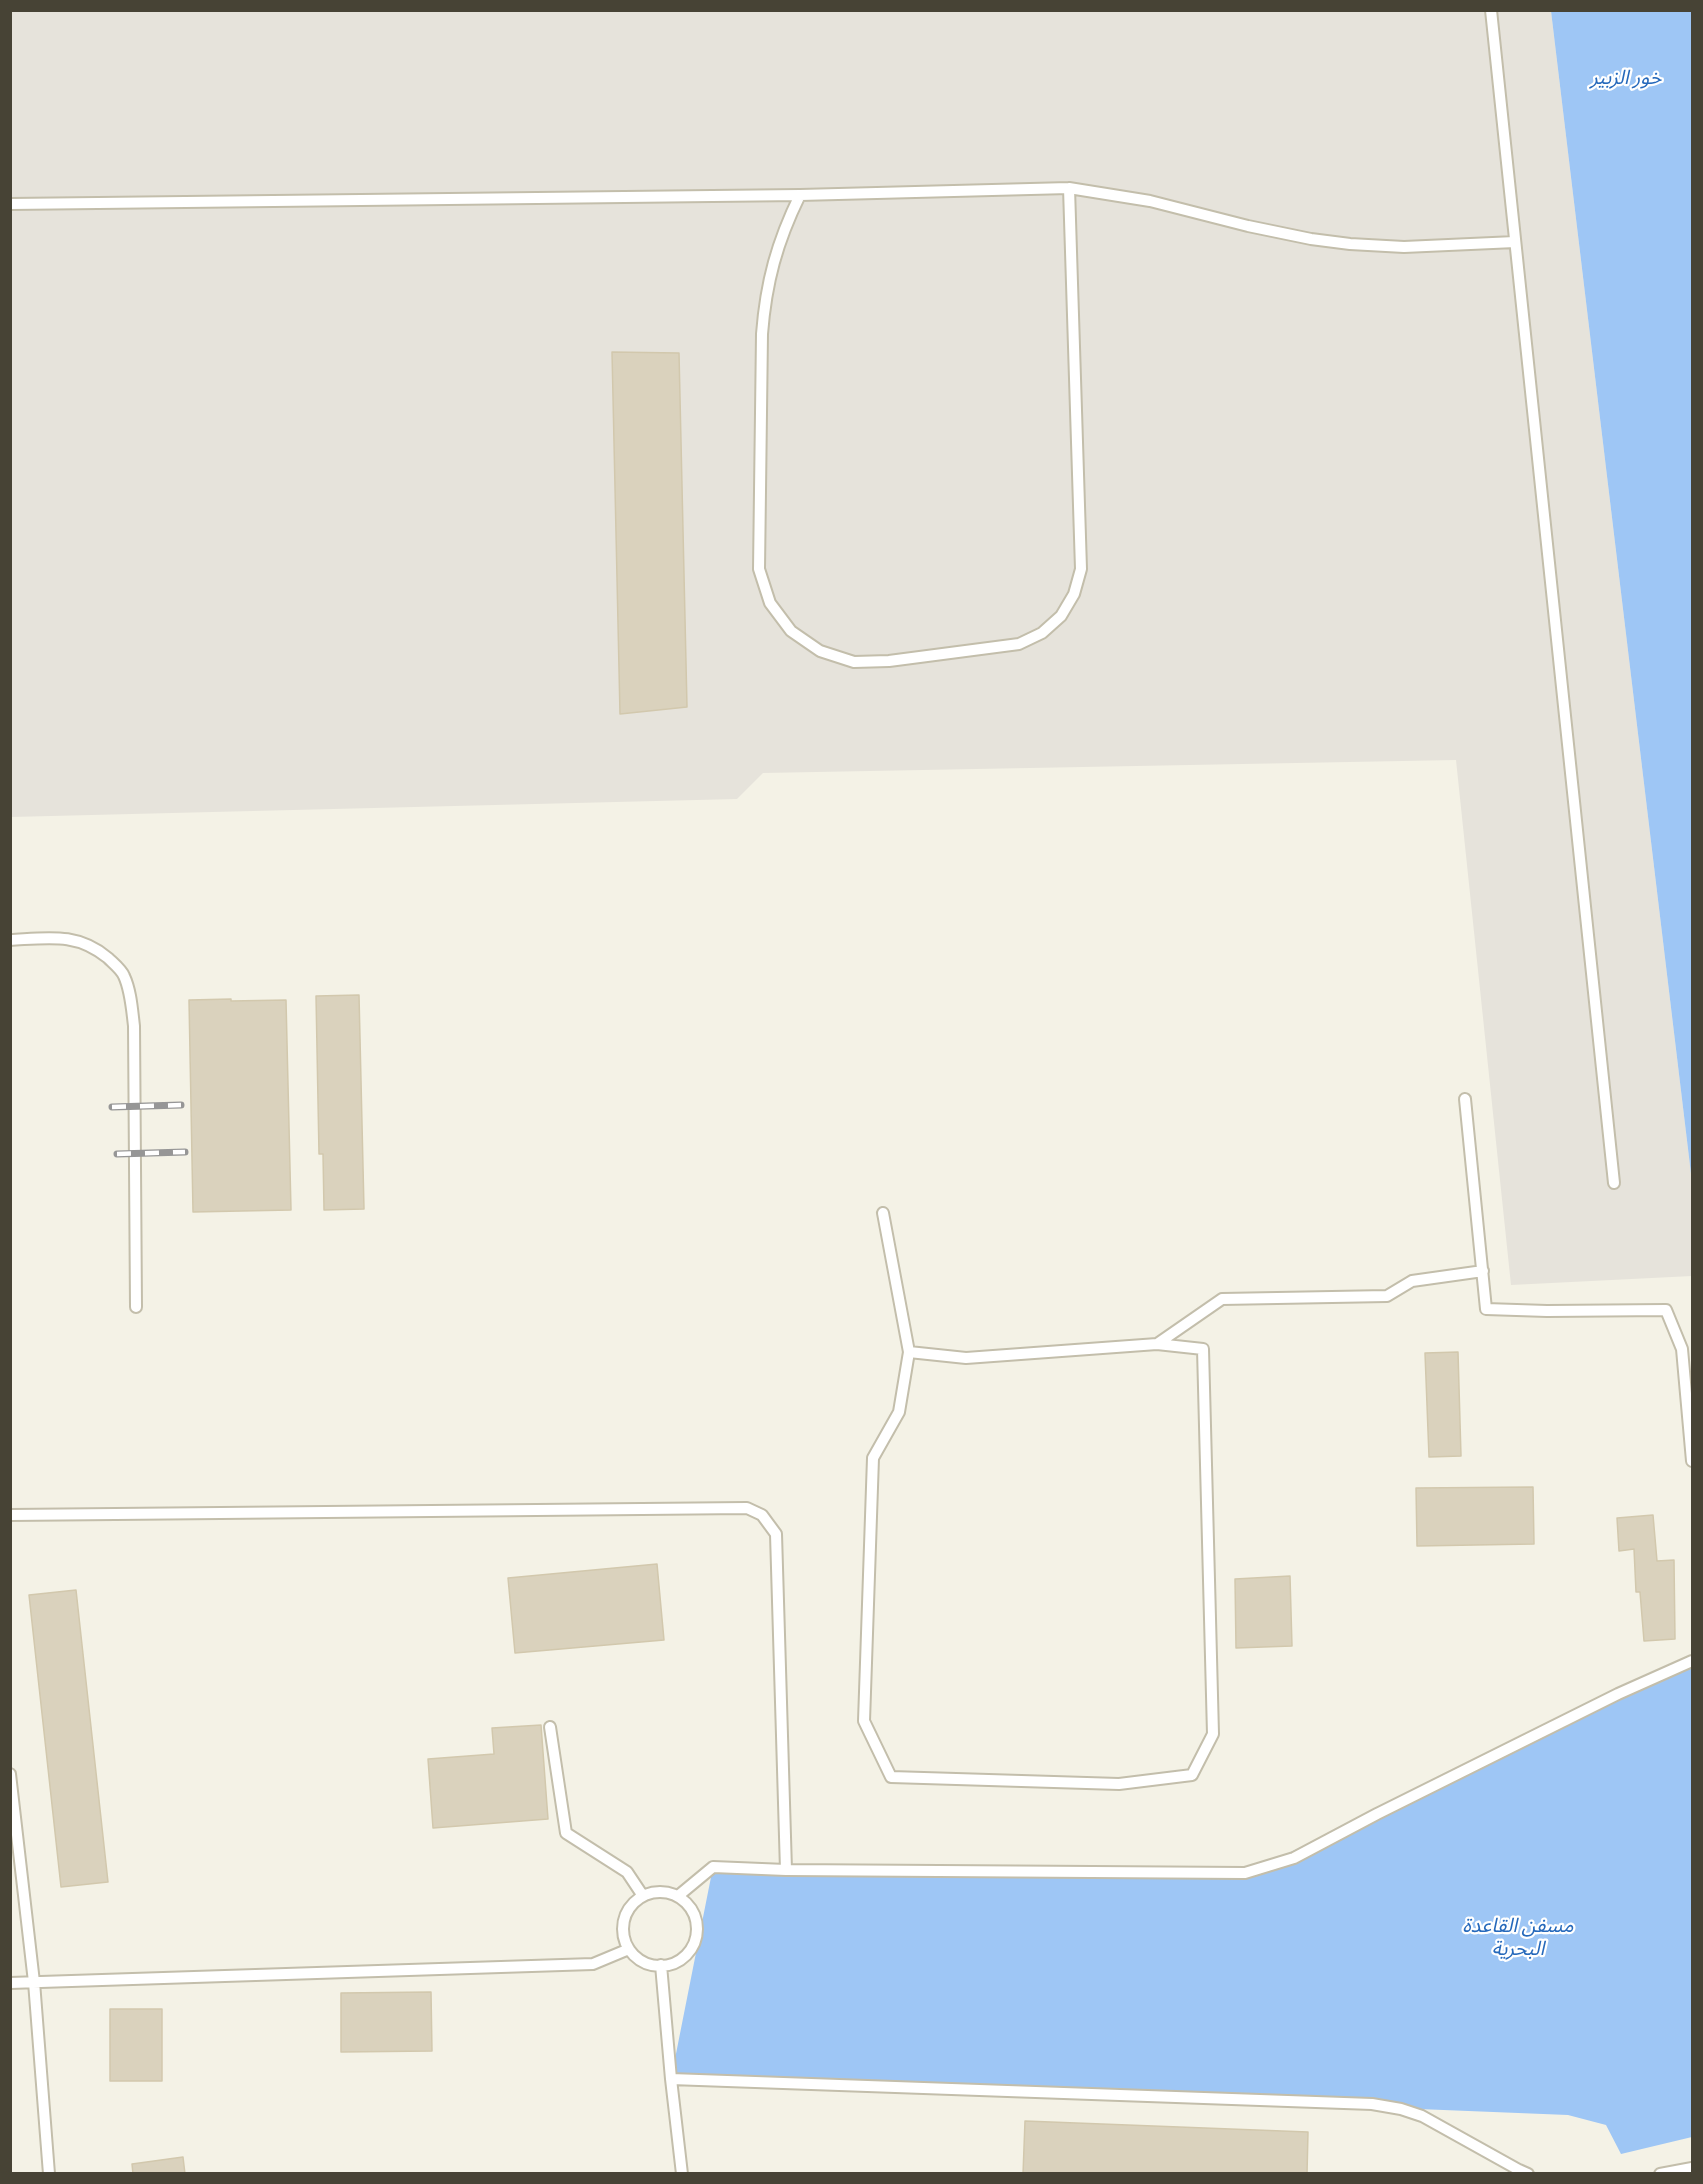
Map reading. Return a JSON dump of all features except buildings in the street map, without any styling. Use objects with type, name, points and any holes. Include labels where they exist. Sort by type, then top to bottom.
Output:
[{"type":"lane","points":[[1491,10],[1614,1183]]},
{"type":"lane","points":[[10,204],[800,195],[1069,188],[1150,201],[1248,226],[1330,241],[1404,247],[1515,242]]},
{"type":"lane","points":[[800,195],[778,245],[765,298],[762,334],[759,569],[770,603],[791,631],[820,651],[854,662],[889,661],[1019,644],[1042,633],[1061,616],[1074,594],[1081,569],[1069,188]]},
{"type":"lane","points":[[10,940],[62,938],[80,941],[93,946],[123,974],[134,1026],[136,1307]]},
{"type":"lane","points":[[1465,1099],[1486,1309],[1666,1310],[1682,1350],[1692,1461]]},
{"type":"lane","points":[[883,1213],[909,1352],[899,1412],[873,1458],[864,1721],[891,1777],[1119,1784],[1192,1775],[1213,1734],[1203,1349],[1157,1344],[966,1358],[909,1352]]},
{"type":"lane","points":[[1157,1344],[1222,1299],[1387,1296],[1412,1281],[1483,1271]]},
{"type":"lane","points":[[10,1515],[747,1508],[762,1515],[776,1534],[786,1870]]},
{"type":"lane","points":[[678,1896],[712,1867],[786,1870],[1245,1873],[1294,1858],[1377,1814],[1587,1710],[1692,1661]]},
{"type":"lane","points":[[550,1727],[566,1833],[627,1872],[643,1896]]},
{"type":"lane","points":[[10,1774],[34,1982],[49,2174]]},
{"type":"lane","points":[[655,1892],[667,1892],[678,1896],[688,1904],[694,1914],[697,1926],[696,1938],[691,1949],[683,1958],[661,1965],[649,1964],[629,1949],[624,1938],[623,1925],[626,1913],[633,1903],[655,1892]]},
{"type":"lane","points":[[10,1983],[593,1964],[629,1949]]},
{"type":"lane","points":[[661,1965],[682,2174]]},
{"type":"lane","points":[[671,2079],[1372,2104],[1401,2109],[1422,2116],[1528,2174]]},
{"type":"lane","points":[[1660,2174],[1692,2168]]},
{"type":"shaded area","points":[[10,11],[1551,11],[1692,1182],[1692,1276],[1511,1285],[1456,760],[763,773],[737,799],[11,817]]},
{"type":"water","name":"خور الزبير","points":[[1551,11],[1692,11],[1692,1182]]},
{"type":"water","name":"مسفن القاعدة البحرية","points":[[1692,1661],[1692,2137],[1621,2154],[1606,2125],[1568,2115],[671,2079],[713,1867],[1245,1873],[1406,1799]]},
{"type":"railway","points":[[112,1107],[181,1105]]},
{"type":"railway","points":[[117,1154],[185,1152]]}]
